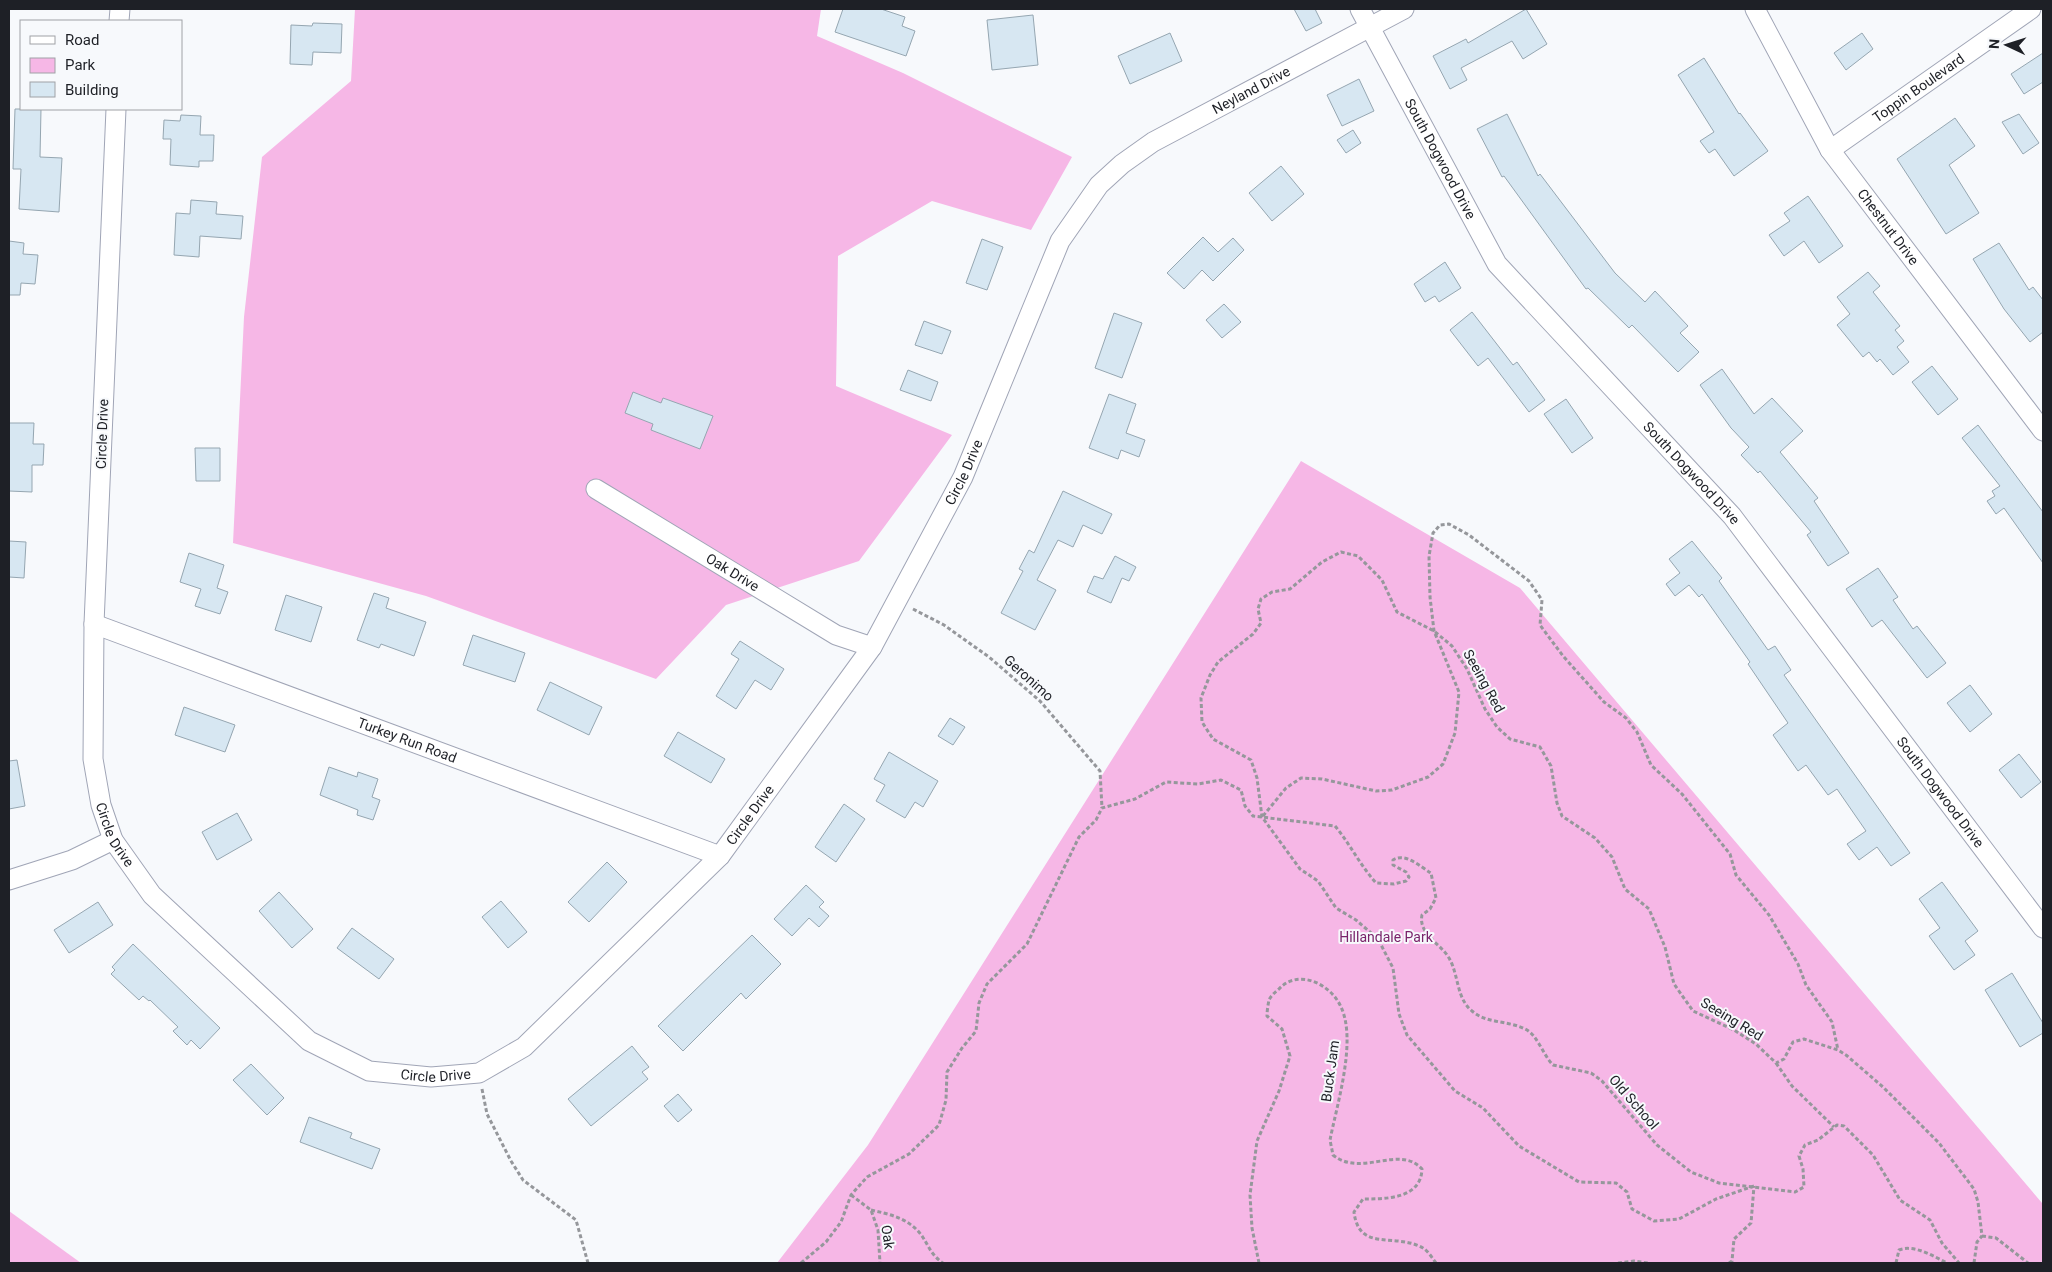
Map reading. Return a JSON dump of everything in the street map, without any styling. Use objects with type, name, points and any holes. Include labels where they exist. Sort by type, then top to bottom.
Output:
[{"type":"street","name":"South Dogwood Drive","points":[[1360,9],[1497,264],[1732,516],[2043,928]]},
{"type":"street","name":"Neyland Drive","points":[[1104,180],[1122,164],[1153,142],[1404,9]]},
{"type":"street","name":"Chestnut Drive","points":[[1755,9],[1830,150],[2043,432]]},
{"type":"street","name":"Toppin Boulevard","points":[[1830,150],[2031,9]]},
{"type":"street","name":"Circle Drive","points":[[116,110],[94,624],[93,759],[101,806],[113,840],[152,895],[309,1041],[369,1071],[430,1077],[479,1072],[524,1047],[720,856],[872,647],[963,477],[1060,241],[1104,180]]},
{"type":"street","name":"Oak Drive","points":[[596,489],[836,635],[872,647]]},
{"type":"street","name":"Turkey Run Road","points":[[94,624],[720,856]]},
{"type":"street","points":[[9,880],[72,860],[113,840]]},
{"type":"path","points":[[1262,817],[1286,788],[1301,778],[1322,779],[1376,791],[1392,790],[1428,777],[1443,764],[1455,733],[1459,692],[1434,630],[1430,597],[1429,556],[1433,533],[1440,525],[1449,524],[1484,546],[1529,581],[1542,600],[1540,625],[1563,656],[1604,702],[1626,718],[1637,732],[1651,765],[1682,794],[1730,854],[1736,876],[1769,915],[1798,964],[1806,985],[1832,1022],[1838,1050]]},
{"type":"path","name":"Seeing Red","points":[[1262,817],[1257,778],[1250,760],[1213,738],[1202,722],[1201,698],[1210,675],[1218,662],[1253,634],[1261,623],[1258,609],[1261,599],[1272,592],[1290,588],[1322,562],[1341,552],[1358,556],[1382,580],[1397,612],[1434,630],[1452,646],[1467,669],[1485,709],[1497,727],[1510,740],[1540,746],[1551,766],[1557,804],[1562,816],[1596,838],[1612,857],[1625,889],[1650,909],[1665,947],[1674,984],[1693,1011],[1741,1034],[1756,1044],[1776,1063],[1792,1086],[1834,1127]]},
{"type":"path","name":"Geronimo","points":[[897,600],[944,625],[989,657],[1040,701],[1100,771],[1102,808]]},
{"type":"path","points":[[801,1263],[826,1242],[841,1222],[851,1196],[867,1176],[909,1154],[939,1125],[946,1100],[947,1072],[962,1048],[976,1031],[979,1003],[987,984],[1027,944],[1079,837],[1096,820],[1102,808],[1135,799],[1166,782],[1198,784],[1221,780],[1241,790],[1245,806],[1253,816],[1262,817],[1300,869],[1318,881],[1336,908],[1356,920],[1378,939],[1393,968],[1399,1014],[1406,1035],[1455,1091],[1483,1108],[1519,1146],[1579,1182],[1616,1183],[1628,1192],[1632,1209],[1654,1221],[1679,1219],[1716,1199],[1754,1186],[1751,1223],[1734,1239],[1732,1260],[1729,1263]]},
{"type":"path","name":"Old School","points":[[1262,817],[1335,826],[1344,836],[1362,867],[1376,883],[1394,884],[1406,881],[1409,877],[1406,872],[1393,865],[1393,860],[1396,858],[1408,859],[1431,874],[1436,898],[1430,909],[1422,915],[1423,928],[1449,958],[1461,995],[1470,1009],[1484,1019],[1501,1021],[1527,1029],[1552,1065],[1591,1073],[1602,1081],[1656,1145],[1691,1172],[1720,1183],[1795,1192],[1804,1187],[1803,1169],[1799,1156],[1805,1145],[1818,1140],[1834,1127]]},
{"type":"path","name":"Buck Jam","points":[[1259,1263],[1252,1228],[1250,1195],[1257,1141],[1279,1091],[1290,1056],[1282,1029],[1267,1016],[1270,998],[1286,982],[1299,978],[1318,982],[1331,992],[1341,1007],[1346,1029],[1346,1053],[1330,1140],[1333,1154],[1341,1161],[1355,1165],[1406,1159],[1415,1161],[1422,1169],[1422,1178],[1417,1187],[1407,1192],[1390,1198],[1363,1198],[1354,1212],[1356,1226],[1365,1236],[1408,1242],[1425,1249],[1436,1263]]},
{"type":"path","points":[[1776,1063],[1784,1058],[1797,1040],[1804,1039],[1838,1050],[1883,1087],[1939,1143],[1974,1190],[1978,1202],[1982,1236],[1977,1242],[1974,1263]]},
{"type":"path","points":[[479,1072],[487,1114],[511,1161],[524,1180],[576,1220],[588,1263]]},
{"type":"path","points":[[1834,1127],[1844,1126],[1873,1155],[1900,1200],[1930,1220],[1942,1243],[1958,1263]]},
{"type":"path","name":"Oak","points":[[851,1196],[871,1210],[878,1230],[880,1263]]},
{"type":"path","points":[[871,1210],[901,1218],[918,1231],[932,1256],[943,1263]]},
{"type":"path","points":[[1982,1236],[1996,1238],[2028,1263]]},
{"type":"path","points":[[1896,1263],[1899,1250],[1906,1248],[1929,1254],[1946,1263]]},
{"type":"path","points":[[1618,1263],[1634,1261],[1648,1263]]},
{"type":"green space","points":[[355,9],[821,9],[817,36],[903,73],[1072,157],[1031,230],[932,201],[838,256],[836,386],[952,435],[859,561],[726,605],[656,679],[426,596],[233,543],[244,317],[262,157],[351,81]]},
{"type":"green space","name":"Hillandale Park","points":[[1301,461],[1520,588],[2042,1203],[2043,1263],[777,1263],[868,1145]]},
{"type":"green space","points":[[9,1211],[81,1263],[9,1263]]},
{"type":"building","points":[[843,9],[881,9],[905,17],[902,26],[915,31],[906,56],[835,32]]},
{"type":"building","points":[[1294,9],[1315,9],[1322,23],[1306,31]]},
{"type":"building","points":[[1526,9],[1547,44],[1523,59],[1512,41],[1461,68],[1467,80],[1450,89],[1433,56],[1466,39],[1468,43]]},
{"type":"building","points":[[1033,15],[1038,65],[992,70],[987,20]]},
{"type":"building","points":[[313,23],[342,24],[341,53],[313,52],[312,65],[290,64],[291,25],[312,26]]},
{"type":"building","points":[[1170,33],[1182,61],[1130,84],[1118,56]]},
{"type":"building","points":[[1862,33],[1873,49],[1846,70],[1834,53]]},
{"type":"building","points":[[2043,53],[2043,82],[2024,94],[2011,74]]},
{"type":"building","points":[[1704,58],[1739,114],[1768,151],[1734,176],[1715,149],[1709,153],[1700,141],[1714,132],[1678,75]]},
{"type":"building","points":[[1359,79],[1374,111],[1342,126],[1327,95]]},
{"type":"building","points":[[15,109],[41,110],[40,157],[62,158],[59,212],[19,209],[21,169],[13,169]]},
{"type":"building","points":[[1507,114],[1538,176],[1540,174],[1615,273],[1645,302],[1655,291],[1688,326],[1680,333],[1699,352],[1678,372],[1632,325],[1629,328],[1588,288],[1586,289],[1504,176],[1502,177],[1477,129]]},
{"type":"building","points":[[2019,114],[2039,143],[2023,154],[2002,122]]},
{"type":"building","points":[[181,115],[201,116],[200,135],[214,135],[213,161],[199,161],[199,167],[170,165],[171,139],[163,139],[164,120],[180,121]]},
{"type":"building","points":[[1955,118],[1975,146],[1949,165],[1979,213],[1946,234],[1897,159]]},
{"type":"building","points":[[1353,130],[1361,143],[1346,153],[1337,140]]},
{"type":"building","points":[[1281,166],[1304,194],[1272,221],[1249,193]]},
{"type":"building","points":[[1808,196],[1843,246],[1819,263],[1804,241],[1784,256],[1769,235],[1790,221],[1784,213]]},
{"type":"building","points":[[191,200],[217,202],[216,214],[243,216],[241,239],[200,236],[199,257],[174,255],[176,213],[190,214]]},
{"type":"building","points":[[1203,237],[1218,252],[1233,238],[1244,250],[1213,281],[1202,270],[1184,289],[1167,273]]},
{"type":"building","points":[[982,239],[1003,247],[987,290],[966,283]]},
{"type":"building","points":[[9,241],[24,243],[23,254],[38,255],[35,284],[21,283],[20,295],[9,295]]},
{"type":"building","points":[[1999,243],[2029,290],[2033,287],[2043,300],[2043,332],[2030,342],[2004,309],[1973,259]]},
{"type":"building","points":[[1445,262],[1461,288],[1439,302],[1435,296],[1425,302],[1414,284]]},
{"type":"building","points":[[1868,272],[1880,286],[1873,292],[1900,326],[1895,330],[1904,341],[1897,347],[1909,362],[1893,375],[1880,359],[1877,362],[1869,352],[1863,357],[1837,325],[1850,314],[1837,297]]},
{"type":"building","points":[[1224,304],[1241,322],[1222,338],[1206,320]]},
{"type":"building","points":[[1472,312],[1513,365],[1517,362],[1545,400],[1529,412],[1488,358],[1478,366],[1450,330]]},
{"type":"building","points":[[1114,313],[1142,323],[1122,378],[1095,368]]},
{"type":"building","points":[[924,321],[951,331],[942,354],[915,345]]},
{"type":"building","points":[[1932,366],[1958,399],[1938,415],[1912,382]]},
{"type":"building","points":[[1722,369],[1754,414],[1772,398],[1803,431],[1780,452],[1818,498],[1814,501],[1849,553],[1828,566],[1807,535],[1811,532],[1760,471],[1758,473],[1741,455],[1749,447],[1731,428],[1700,385]]},
{"type":"building","points":[[908,370],[938,382],[931,401],[900,390]]},
{"type":"building","points":[[633,392],[661,403],[663,398],[713,416],[700,449],[651,430],[653,424],[625,413]]},
{"type":"building","points":[[1109,394],[1136,404],[1126,433],[1145,440],[1139,457],[1121,450],[1118,459],[1089,448]]},
{"type":"building","points":[[1566,399],[1593,438],[1572,453],[1544,414]]},
{"type":"building","points":[[9,423],[34,423],[33,444],[44,444],[43,465],[32,465],[32,492],[9,491]]},
{"type":"building","points":[[1978,425],[2043,512],[2043,563],[2004,508],[1996,514],[1987,501],[1995,496],[1992,491],[2000,486],[1962,438]]},
{"type":"building","points":[[195,448],[220,448],[220,481],[196,481]]},
{"type":"building","points":[[1063,491],[1112,514],[1102,534],[1083,525],[1073,547],[1058,540],[1037,580],[1056,590],[1035,630],[1001,613],[1023,571],[1019,569],[1029,550],[1034,553]]},
{"type":"building","points":[[9,541],[26,542],[24,578],[9,577]]},
{"type":"building","points":[[1692,541],[1722,578],[1719,581],[1768,650],[1775,646],[1791,670],[1784,675],[1910,853],[1891,866],[1877,847],[1859,860],[1847,844],[1866,831],[1837,789],[1828,795],[1806,765],[1798,771],[1773,735],[1788,723],[1748,664],[1750,662],[1702,594],[1699,597],[1689,585],[1675,596],[1666,584],[1680,573],[1669,559]]},
{"type":"building","points":[[189,553],[224,565],[217,588],[228,592],[220,614],[195,606],[201,589],[180,582]]},
{"type":"building","points":[[1115,556],[1136,567],[1129,581],[1122,578],[1111,603],[1087,592],[1094,576],[1103,579]]},
{"type":"building","points":[[1878,568],[1898,597],[1893,600],[1913,629],[1917,626],[1946,663],[1927,678],[1882,620],[1872,627],[1846,589]]},
{"type":"building","points":[[374,593],[389,598],[386,608],[426,622],[414,656],[381,644],[379,648],[357,640]]},
{"type":"building","points":[[286,595],[322,607],[311,642],[275,630]]},
{"type":"building","points":[[473,635],[525,653],[515,682],[463,665]]},
{"type":"building","points":[[740,641],[784,669],[771,690],[755,680],[736,709],[716,696],[739,659],[731,654]]},
{"type":"building","points":[[550,682],[602,707],[589,735],[537,710]]},
{"type":"building","points":[[1970,685],[1992,714],[1970,732],[1947,703]]},
{"type":"building","points":[[184,707],[235,725],[225,752],[175,735]]},
{"type":"building","points":[[950,718],[965,727],[953,745],[938,736]]},
{"type":"building","points":[[678,732],[725,759],[711,783],[664,756]]},
{"type":"building","points":[[889,752],[938,781],[923,807],[915,802],[905,818],[876,801],[885,785],[874,779]]},
{"type":"building","points":[[2019,754],[2041,782],[2021,798],[1999,770]]},
{"type":"building","points":[[17,760],[25,806],[9,809],[9,761]]},
{"type":"building","points":[[329,767],[357,777],[358,772],[378,779],[372,797],[380,800],[373,820],[357,815],[358,810],[320,795]]},
{"type":"building","points":[[844,804],[865,819],[836,862],[815,847]]},
{"type":"building","points":[[237,813],[252,840],[217,860],[202,832]]},
{"type":"building","points":[[607,862],[627,882],[589,922],[568,902]]},
{"type":"building","points":[[1942,882],[1978,931],[1965,941],[1975,955],[1954,970],[1929,936],[1940,928],[1919,899]]},
{"type":"building","points":[[806,885],[824,902],[819,907],[829,916],[819,927],[809,918],[792,936],[774,919]]},
{"type":"building","points":[[279,892],[313,929],[292,948],[259,911]]},
{"type":"building","points":[[501,901],[527,932],[508,948],[482,917]]},
{"type":"building","points":[[98,902],[113,925],[69,953],[54,930]]},
{"type":"building","points":[[352,928],[394,959],[379,979],[337,948]]},
{"type":"building","points":[[752,935],[781,964],[746,999],[741,993],[683,1051],[658,1026]]},
{"type":"building","points":[[133,944],[220,1028],[200,1049],[191,1040],[187,1045],[173,1031],[178,1027],[150,1000],[143,996],[139,1000],[111,974],[115,970],[112,967]]},
{"type":"building","points":[[2012,973],[2043,1023],[2043,1033],[2020,1047],[1985,990]]},
{"type":"building","points":[[632,1046],[649,1067],[642,1072],[648,1079],[591,1126],[568,1099]]},
{"type":"building","points":[[251,1064],[284,1098],[267,1115],[233,1080]]},
{"type":"building","points":[[678,1094],[692,1110],[678,1122],[664,1106]]},
{"type":"building","points":[[309,1117],[352,1133],[350,1138],[380,1149],[372,1169],[300,1142]]}]
